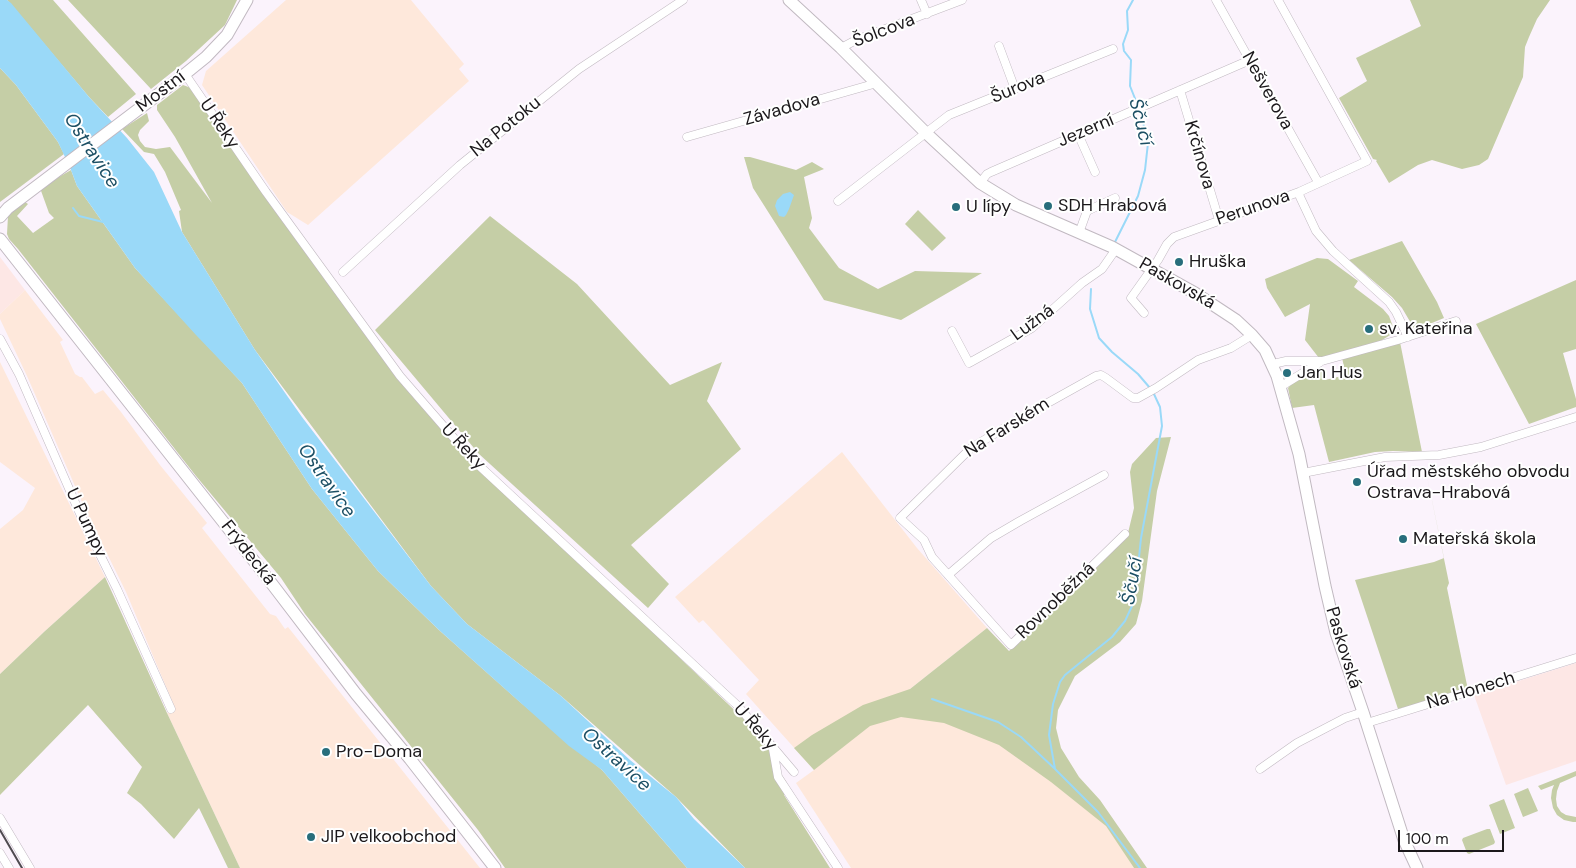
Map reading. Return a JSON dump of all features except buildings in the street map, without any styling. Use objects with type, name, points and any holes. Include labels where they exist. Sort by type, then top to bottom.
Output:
[{"type":"main road","name":"Mostní","points":[[0,217],[8,208],[206,57],[227,35],[247,0]]},
{"type":"main road","name":"Paskovská","points":[[789,0],[877,82],[926,133],[980,183],[1031,212],[1116,249],[1218,307],[1236,320],[1265,350],[1280,387],[1303,473],[1336,633],[1404,840],[1417,868]]},
{"type":"main road","points":[[0,227],[0,234]]},
{"type":"main road","name":"Frýdecká","points":[[0,239],[269,580],[356,694],[496,868]]},
{"type":"street","name":"Na Potoku","points":[[343,272],[460,165],[579,69],[683,0]]},
{"type":"street","name":"Šolcova","points":[[921,0],[926,14]]},
{"type":"street","name":"Šolcova","points":[[841,48],[856,40],[962,0]]},
{"type":"street","name":"Nešverova","points":[[1216,0],[1318,182]]},
{"type":"street","name":"Perunova","points":[[1144,313],[1131,298],[1167,244],[1174,237],[1299,192],[1367,161],[1278,0]]},
{"type":"street","points":[[998,46],[1014,89]]},
{"type":"street","name":"Šurova","points":[[926,133],[949,116],[1113,50]]},
{"type":"street","name":"Jezerní","points":[[980,183],[986,174],[1250,60]]},
{"type":"street","name":"U Řeky","points":[[186,74],[266,192],[400,376],[473,460],[738,706],[794,772]]},
{"type":"street","name":"Závadova","points":[[687,137],[877,82]]},
{"type":"street","name":"Krčínova","points":[[1180,90],[1218,220]]},
{"type":"street","points":[[838,201],[926,133]]},
{"type":"street","points":[[1078,134],[1094,172]]},
{"type":"street","points":[[1299,192],[1316,231],[1333,251],[1389,302],[1408,337]]},
{"type":"street","points":[[1079,233],[1088,211],[1115,198]]},
{"type":"street","name":"Lužná","points":[[952,331],[969,363],[1032,328],[1082,283],[1102,269],[1116,249]]},
{"type":"street","points":[[1272,364],[1286,361],[1322,361],[1408,337],[1456,321]]},
{"type":"street","name":"Na Farském","points":[[948,575],[932,557],[924,540],[900,518],[971,448],[1096,376],[1101,375],[1133,398],[1138,398],[1198,360],[1231,348],[1252,335]]},
{"type":"street","name":"U Pumpy","points":[[0,339],[18,374],[81,516],[117,589],[171,708]]},
{"type":"street","points":[[1280,387],[1322,361]]},
{"type":"street","points":[[1303,473],[1385,457],[1439,455],[1481,447],[1576,417]]},
{"type":"street","points":[[948,575],[991,538],[1104,475]]},
{"type":"street","name":"Rovnoběžná","points":[[948,575],[1011,645],[1125,534]]},
{"type":"street","name":"Na Honech","points":[[1365,717],[1576,658]]},
{"type":"street","name":"Paskovská","points":[[1260,769],[1297,743],[1345,718],[1365,717]]},
{"type":"street","points":[[773,747],[778,776],[838,868]]},
{"type":"street","points":[[0,818],[30,868]]},
{"type":"street","points":[[0,853],[9,868]]},
{"type":"shaded area","points":[[286,0],[411,0],[464,64],[459,69],[469,81],[308,225],[287,212],[202,85],[206,71]]},
{"type":"shaded area","points":[[0,257],[25,290],[0,314]]},
{"type":"shaded area","points":[[25,290],[63,340],[60,342],[75,374],[82,377],[95,394],[103,390],[207,523],[202,528],[270,614],[276,616],[285,629],[288,627],[480,868],[240,868],[167,713],[175,708],[126,592],[85,509],[0,319],[0,314]]},
{"type":"shaded area","points":[[0,362],[105,577],[0,674],[0,529],[23,510],[35,488],[0,462]]},
{"type":"shaded area","points":[[842,452],[917,548],[987,628],[910,689],[972,708],[1093,806],[1134,868],[851,868],[796,783],[814,770],[746,694],[759,680],[703,620],[699,623],[675,597]]},
{"type":"shaded area","points":[[1576,663],[1576,761],[1506,785],[1474,695]]},
{"type":"green space","points":[[7,0],[53,0],[136,94],[108,117]]},
{"type":"green space","points":[[68,0],[237,0],[225,25],[186,61],[151,89]]},
{"type":"green space","points":[[1410,0],[1550,0],[1537,19],[1525,47],[1523,77],[1488,159],[1479,165],[1462,169],[1432,160],[1418,165],[1389,183],[1377,160],[1373,159],[1339,98],[1367,81],[1356,58],[1421,26]]},
{"type":"green space","points":[[0,68],[16,85],[58,142],[64,154],[0,202]]},
{"type":"green space","points":[[183,85],[191,88],[400,376],[473,460],[773,747],[770,757],[787,783],[784,795],[830,868],[745,868],[676,797],[561,696],[467,624],[431,586],[255,350],[182,232],[179,211],[181,210],[165,172],[154,154],[144,152],[122,129],[147,113],[149,121],[140,130],[138,135],[140,141],[145,147],[156,149],[170,147],[212,203],[175,137],[157,110],[157,105]]},
{"type":"green space","points":[[744,157],[796,170],[812,162],[824,169],[804,177],[812,218],[809,228],[839,268],[878,289],[915,271],[982,273],[901,320],[824,300],[753,188]]},
{"type":"green space","points":[[71,170],[77,186],[135,268],[242,383],[312,489],[378,571],[439,630],[520,702],[602,770],[687,868],[505,868],[478,830],[305,614],[281,578],[196,476],[9,239],[7,234],[8,216],[21,203],[25,202],[28,204],[17,216],[33,233],[54,218],[49,213],[40,188]]},
{"type":"green space","points":[[918,210],[946,238],[932,251],[905,224]]},
{"type":"green space","points":[[490,216],[577,284],[670,385],[722,362],[707,401],[741,449],[631,545],[669,584],[648,608],[479,454],[375,330]]},
{"type":"green space","points":[[1402,241],[1437,302],[1444,318],[1415,330],[1402,308],[1392,297],[1349,260]]},
{"type":"green space","points":[[1317,258],[1328,259],[1358,281],[1354,287],[1383,309],[1389,316],[1395,332],[1379,342],[1319,358],[1305,340],[1310,304],[1285,317],[1267,288],[1265,279]]},
{"type":"green space","points":[[1576,280],[1576,349],[1563,353],[1576,399],[1576,407],[1529,424],[1476,324]]},
{"type":"green space","points":[[1400,342],[1422,452],[1375,452],[1329,462],[1314,405],[1292,408],[1288,388],[1292,383],[1320,366],[1325,380],[1346,375],[1342,358]]},
{"type":"green space","points":[[1171,437],[1157,491],[1142,601],[1136,624],[1120,642],[1075,676],[1058,710],[1056,728],[1061,748],[1079,777],[1100,800],[1147,868],[1134,868],[1106,826],[1051,782],[999,745],[944,723],[901,717],[870,726],[814,770],[794,748],[812,735],[863,705],[910,689],[987,628],[1009,651],[1128,533],[1134,508],[1130,472],[1132,464],[1156,438]]},
{"type":"green space","points":[[1444,558],[1449,583],[1447,588],[1468,690],[1398,709],[1355,580]]},
{"type":"green space","points":[[105,577],[240,868],[228,868],[199,808],[174,839],[141,804],[127,793],[142,767],[88,705],[0,795],[0,674]]},
{"type":"green space","points":[[1576,771],[1576,776],[1560,783],[1556,799],[1557,806],[1561,812],[1576,817],[1576,822],[1573,822],[1564,820],[1557,815],[1553,808],[1551,798],[1554,785],[1541,790],[1538,786]]},
{"type":"green space","points":[[1528,788],[1538,811],[1523,817],[1514,794]]},
{"type":"green space","points":[[1504,799],[1515,828],[1500,834],[1489,805]]},
{"type":"green space","points":[[1490,829],[1494,844],[1469,854],[1467,853],[1463,838]]},
{"type":"water","name":"Ostravice","points":[[0,0],[7,0],[11,3],[154,172],[182,232],[255,350],[302,417],[431,586],[467,624],[561,696],[630,760],[676,797],[694,819],[745,868],[687,868],[602,770],[569,746],[439,630],[378,571],[312,489],[242,383],[135,268],[77,186],[58,142],[16,85],[0,68]]},
{"type":"water","points":[[790,192],[794,195],[789,209],[784,217],[779,216],[775,206],[777,200],[783,194]]},
{"type":"waterway","name":"Ščučí","points":[[1133,0],[1127,11],[1128,30],[1123,44],[1124,51],[1131,60],[1130,86],[1138,106]]},
{"type":"waterway","name":"Ščučí","points":[[1115,242],[1138,196],[1145,170],[1148,143],[1140,110]]},
{"type":"waterway","points":[[73,208],[79,216],[103,222]]},
{"type":"waterway","name":"Ščučí","points":[[1091,289],[1090,309],[1099,338],[1138,374],[1150,388]]},
{"type":"waterway","name":"Ščučí","points":[[1140,868],[1098,812],[1055,769],[1049,735],[1053,704],[1060,682],[1065,675],[1112,637],[1125,621],[1132,606],[1141,538],[1162,426],[1160,407],[1153,392]]},
{"type":"waterway","points":[[932,699],[998,722],[1021,737],[1054,768]]},
{"type":"railway","points":[[0,830],[22,868]]},
{"type":"place","name":"SDH Hrabová","points":[[1048,206]]},
{"type":"place","name":"U lípy","points":[[956,207]]},
{"type":"place","name":"Hruška","points":[[1179,262]]},
{"type":"place","name":"sv. Kateřina","points":[[1369,329]]},
{"type":"place","name":"Jan Hus","points":[[1287,373]]},
{"type":"place","name":"Úřad městského obvodu Ostrava-Hrabová","points":[[1357,482]]},
{"type":"place","name":"Mateřská škola","points":[[1403,539]]},
{"type":"place","name":"Pro-Doma","points":[[326,752]]},
{"type":"place","name":"JIP velkoobchod","points":[[311,837]]}]
